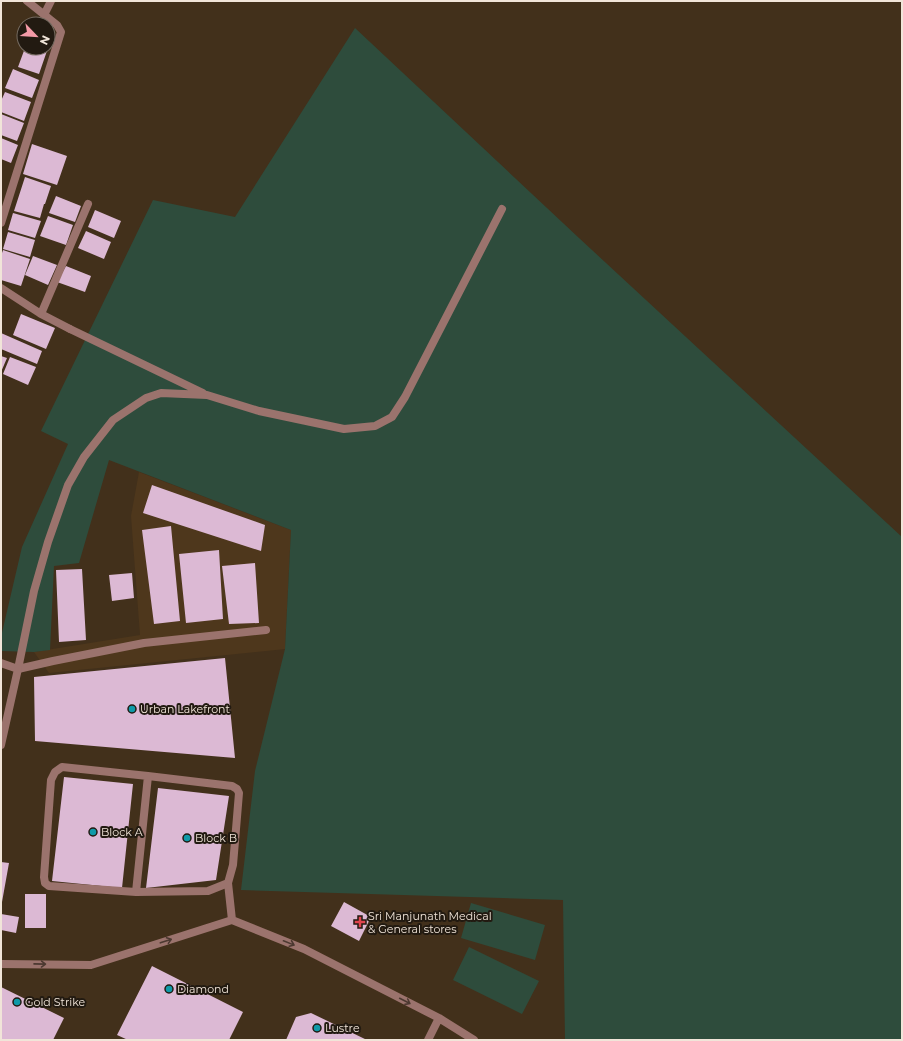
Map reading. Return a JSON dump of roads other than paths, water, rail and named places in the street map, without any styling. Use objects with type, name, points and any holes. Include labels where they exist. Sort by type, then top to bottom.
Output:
[{"type":"street","points":[[1,223],[61,32],[57,25],[27,1]]},
{"type":"street","points":[[44,15],[51,1]]},
{"type":"street","points":[[41,314],[88,204]]},
{"type":"street","points":[[1,288],[41,314],[207,395],[259,411],[344,429],[375,426],[392,417],[406,397],[502,209]]},
{"type":"street","points":[[1,745],[34,591],[48,542],[68,485],[84,457],[113,420],[146,398],[161,392],[207,395]]},
{"type":"street","points":[[1,662],[18,669],[53,660],[144,643],[266,630]]},
{"type":"street","points":[[228,883],[208,891],[136,892],[49,886],[45,883],[44,877],[51,780],[55,772],[62,767],[232,786],[237,789],[240,794],[232,865],[228,883],[232,920]]},
{"type":"street","points":[[136,892],[148,776]]},
{"type":"street","points":[[1,964],[92,965],[232,920],[304,949],[439,1018],[474,1040]]},
{"type":"street","points":[[428,1040],[439,1018]]},
{"type":"place","name":"Urban Lakefront","points":[[132,709]]},
{"type":"place","name":"Block A","points":[[93,832]]},
{"type":"place","name":"Block B","points":[[187,838]]},
{"type":"place","name":"Sri Manjunath Medical & General stores","points":[[360,922]]},
{"type":"place","name":"Diamond","points":[[169,989]]},
{"type":"place","name":"Gold Strike","points":[[17,1002]]},
{"type":"place","name":"Lustre","points":[[317,1028]]}]
